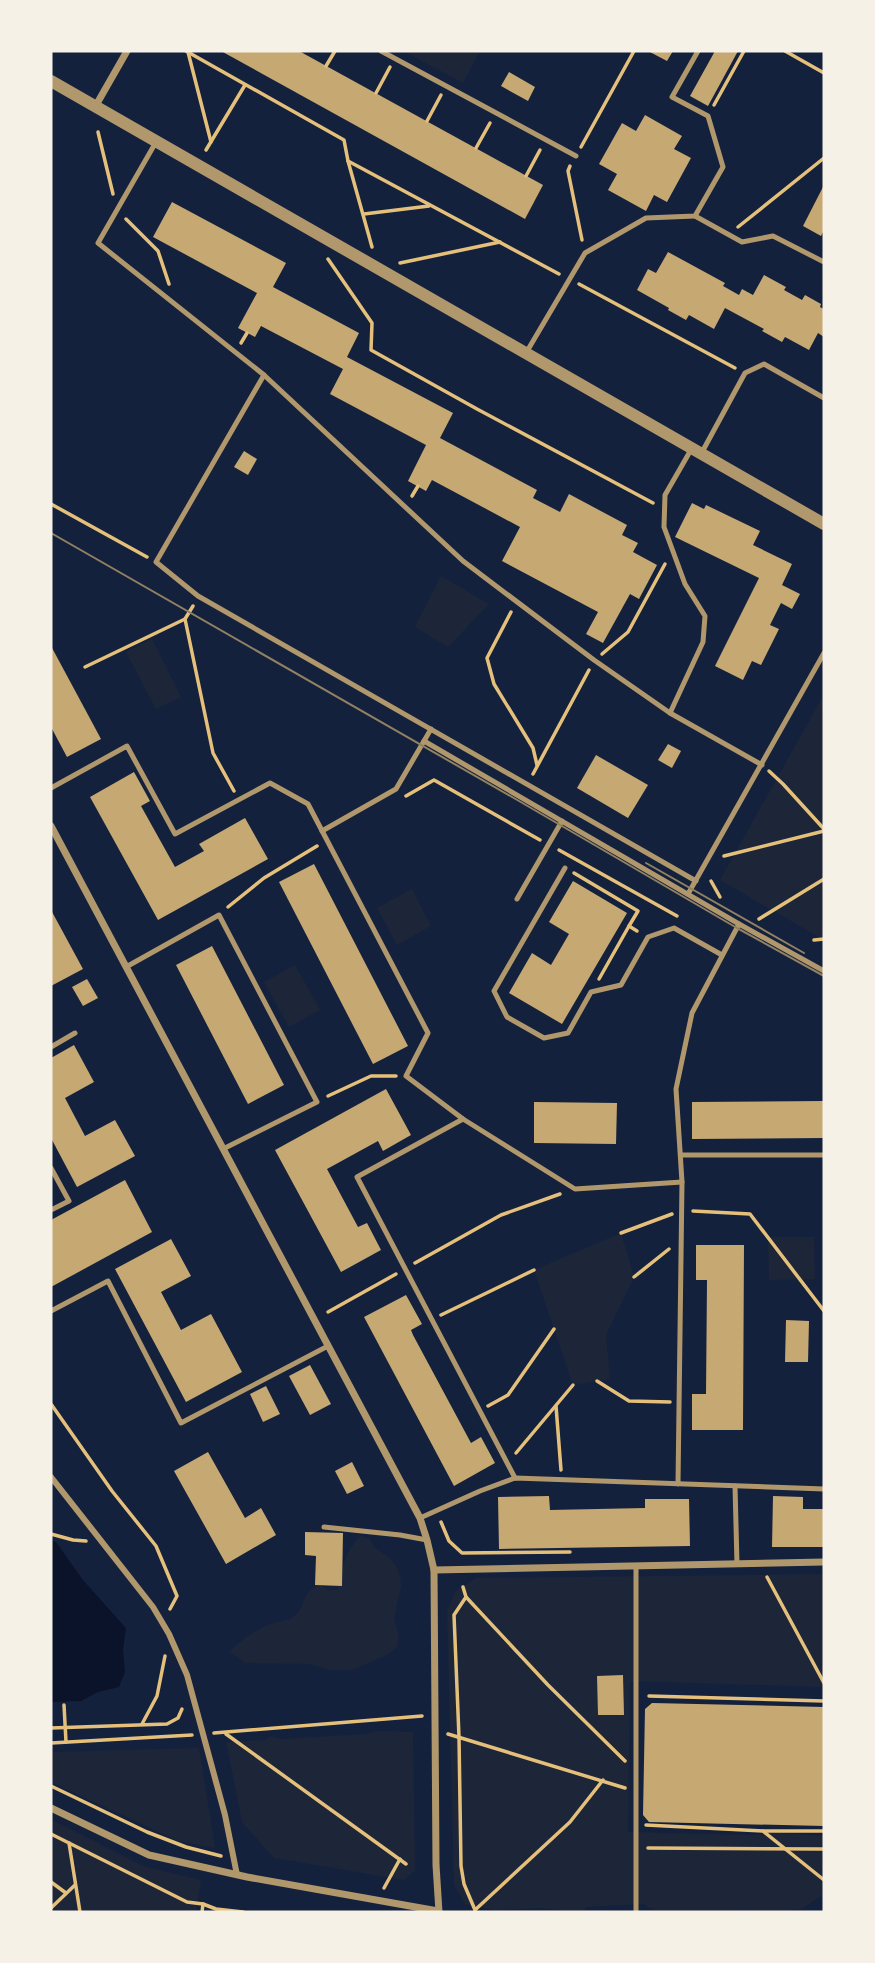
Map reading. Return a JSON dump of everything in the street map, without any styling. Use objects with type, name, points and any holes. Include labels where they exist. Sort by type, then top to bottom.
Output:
[{"type":"street","points":[[95,107],[127,51]]},
{"type":"street","points":[[51,81],[824,524]]},
{"type":"street","points":[[51,826],[420,1518],[433,1570],[438,1912],[237,1875],[149,1855],[51,1808]]},
{"type":"street","points":[[51,1477],[153,1607],[187,1675],[225,1815],[237,1875]]},
{"type":"street","points":[[433,1570],[824,1562]]},
{"type":"lane","points":[[381,51],[576,156]]},
{"type":"lane","points":[[695,216],[723,166],[708,116],[672,97],[698,51]]},
{"type":"lane","points":[[156,142],[98,243],[264,375],[463,561],[594,660],[670,713],[762,765]]},
{"type":"lane","points":[[526,353],[585,253],[646,218],[695,216],[742,243],[773,236],[824,262]]},
{"type":"lane","points":[[670,713],[703,642],[705,616],[685,584],[664,527],[665,495],[697,451],[745,373],[764,364],[824,398]]},
{"type":"lane","points":[[264,375],[156,562],[198,597],[696,881]]},
{"type":"lane","points":[[688,894],[824,653]]},
{"type":"lane","points":[[323,831],[396,789],[431,729]]},
{"type":"lane","points":[[424,741],[824,971]]},
{"type":"lane","points":[[51,788],[127,746],[174,834],[270,783],[308,804],[428,1033],[406,1076],[463,1119],[575,1189],[682,1182]]},
{"type":"lane","points":[[517,899],[562,821]]},
{"type":"lane","points":[[565,868],[494,991],[507,1017],[544,1038],[568,1033],[592,992],[621,985],[648,937],[674,928],[722,956]]},
{"type":"lane","points":[[126,967],[219,915],[317,1102],[223,1149]]},
{"type":"lane","points":[[678,1484],[682,1182],[676,1089],[692,1013],[739,924]]},
{"type":"lane","points":[[51,1047],[75,1033]]},
{"type":"lane","points":[[463,1119],[356,1177],[515,1478]]},
{"type":"lane","points":[[681,1155],[824,1155]]},
{"type":"lane","points":[[51,1168],[69,1201],[51,1210]]},
{"type":"lane","points":[[51,1311],[108,1281],[181,1423],[328,1346]]},
{"type":"lane","points":[[420,1518],[515,1478],[824,1489]]},
{"type":"lane","points":[[734,1486],[737,1564]]},
{"type":"lane","points":[[324,1527],[427,1540]]},
{"type":"lane","points":[[636,1566],[636,1912]]},
{"type":"path","points":[[187,51],[344,140],[372,247]]},
{"type":"path","points":[[187,51],[211,142]]},
{"type":"path","points":[[326,66],[335,51]]},
{"type":"path","points":[[585,253],[568,171],[634,51]]},
{"type":"path","points":[[708,116],[744,51]]},
{"type":"path","points":[[785,51],[795,53],[824,73]]},
{"type":"path","points":[[376,93],[395,59]]},
{"type":"path","points":[[206,150],[245,85]]},
{"type":"path","points":[[427,121],[446,86]]},
{"type":"path","points":[[476,148],[496,113]]},
{"type":"path","points":[[98,132],[117,210],[158,251],[177,306]]},
{"type":"path","points":[[526,176],[545,140]]},
{"type":"path","points":[[728,235],[824,158]]},
{"type":"path","points":[[348,161],[745,373]]},
{"type":"path","points":[[363,214],[431,205]]},
{"type":"path","points":[[400,263],[500,242]]},
{"type":"path","points":[[328,260],[372,323],[371,350],[477,410],[664,509]]},
{"type":"path","points":[[51,504],[156,562]]},
{"type":"path","points":[[527,784],[594,660],[628,632],[672,549]]},
{"type":"path","points":[[85,667],[185,619],[198,597]]},
{"type":"path","points":[[516,601],[487,657],[494,684],[533,748],[537,766]]},
{"type":"path","points":[[185,619],[213,753],[238,799]]},
{"type":"path","points":[[708,859],[824,830],[762,765]]},
{"type":"path","points":[[399,800],[434,780],[681,917]]},
{"type":"path","points":[[219,915],[264,878],[328,840]]},
{"type":"path","points":[[565,868],[638,911],[592,992]]},
{"type":"path","points":[[759,919],[824,879]]},
{"type":"path","points":[[711,881],[720,897]]},
{"type":"path","points":[[629,926],[648,937]]},
{"type":"path","points":[[814,940],[824,939]]},
{"type":"path","points":[[317,1102],[371,1076],[406,1076]]},
{"type":"path","points":[[328,1311],[501,1215],[575,1189]]},
{"type":"path","points":[[621,1233],[682,1210],[750,1214],[824,1311]]},
{"type":"path","points":[[634,1277],[681,1239]]},
{"type":"path","points":[[432,1320],[534,1270]]},
{"type":"path","points":[[479,1410],[508,1395],[554,1329]]},
{"type":"path","points":[[597,1381],[629,1401],[679,1402]]},
{"type":"path","points":[[507,1463],[573,1385]]},
{"type":"path","points":[[51,1404],[112,1491],[156,1546],[177,1596],[162,1622]]},
{"type":"path","points":[[556,1406],[561,1480]]},
{"type":"path","points":[[436,1510],[449,1541],[462,1553]]},
{"type":"path","points":[[51,1534],[89,1541],[81,1532]]},
{"type":"path","points":[[766,1575],[824,1683]]},
{"type":"path","points":[[463,1587],[466,1597],[548,1685],[636,1772]]},
{"type":"path","points":[[466,1597],[454,1615],[461,1866],[464,1884],[475,1910],[570,1822],[603,1780]]},
{"type":"path","points":[[141,1725],[157,1696],[166,1650],[171,1659]]},
{"type":"path","points":[[636,1696],[824,1701]]},
{"type":"path","points":[[51,1728],[167,1724],[178,1718],[185,1703]]},
{"type":"path","points":[[64,1705],[66,1742]]},
{"type":"path","points":[[51,1743],[224,1733],[435,1715]]},
{"type":"path","points":[[435,1729],[636,1792]]},
{"type":"path","points":[[224,1733],[406,1864]]},
{"type":"path","points":[[51,1786],[147,1832],[186,1847],[234,1859]]},
{"type":"path","points":[[636,1825],[824,1831]]},
{"type":"path","points":[[763,1831],[824,1880]]},
{"type":"path","points":[[51,1834],[187,1902],[243,1912]]},
{"type":"path","points":[[69,1843],[80,1912]]},
{"type":"path","points":[[636,1848],[824,1849]]},
{"type":"path","points":[[383,1890],[400,1860]]},
{"type":"path","points":[[51,1882],[66,1893]]},
{"type":"path","points":[[51,1908],[75,1885]]},
{"type":"path","points":[[202,1912],[203,1904]]},
{"type":"shaded area","points":[[403,51],[480,51],[463,83]]},
{"type":"shaded area","points":[[441,576],[489,604],[448,647],[415,627]]},
{"type":"shaded area","points":[[152,639],[181,697],[156,709],[126,652]]},
{"type":"shaded area","points":[[824,694],[824,940],[720,880]]},
{"type":"shaded area","points":[[412,889],[431,926],[397,945],[377,908]]},
{"type":"shaded area","points":[[295,965],[320,1010],[289,1027],[264,982]]},
{"type":"shaded area","points":[[621,1233],[634,1277],[606,1335],[610,1379],[573,1385],[534,1270]]},
{"type":"shaded area","points":[[768,1237],[814,1237],[815,1279],[769,1280]]},
{"type":"shaded area","points":[[360,1536],[369,1538],[374,1547],[390,1558],[400,1576],[401,1586],[394,1618],[399,1637],[397,1647],[389,1654],[352,1670],[331,1670],[309,1664],[245,1663],[230,1652],[260,1629],[295,1616],[307,1594],[314,1588],[320,1585],[328,1590],[338,1590],[347,1555]]},
{"type":"shaded area","points":[[51,1540],[56,1542],[83,1580],[126,1628],[123,1650],[125,1672],[119,1687],[98,1692],[81,1701],[51,1702]]},
{"type":"shaded area","points":[[824,1574],[824,1687],[630,1681],[628,1832],[824,1836],[824,1897],[819,1897],[802,1909],[774,1912],[658,1912],[643,1904],[586,1907],[575,1912],[542,1908],[494,1910],[465,1904],[454,1885],[447,1610],[456,1591],[476,1578]]},
{"type":"shaded area","points":[[377,1731],[413,1732],[415,1870],[404,1880],[274,1858],[242,1822],[226,1742],[266,1740],[271,1736],[280,1739]]},
{"type":"shaded area","points":[[199,1748],[215,1848],[178,1841],[51,1782],[51,1752]]},
{"type":"shaded area","points":[[51,1819],[143,1866],[201,1880],[196,1912],[51,1912]]},
{"type":"building","points":[[221,51],[299,51],[543,185],[525,219]]},
{"type":"building","points":[[648,51],[673,51],[667,61]]},
{"type":"building","points":[[715,51],[738,51],[708,106],[690,96]]},
{"type":"building","points":[[509,72],[535,87],[528,101],[501,86]]},
{"type":"building","points":[[645,115],[682,136],[674,149],[691,158],[667,202],[654,195],[646,211],[608,190],[617,174],[599,164],[622,123],[636,131]]},
{"type":"building","points":[[824,185],[824,230],[821,236],[803,226]]},
{"type":"building","points":[[172,202],[286,263],[273,287],[359,333],[347,357],[453,413],[440,438],[537,490],[533,498],[560,512],[569,494],[627,525],[622,535],[638,543],[633,552],[657,565],[639,599],[630,594],[603,643],[586,634],[598,612],[502,561],[520,527],[432,480],[426,491],[408,481],[426,445],[330,394],[343,369],[261,326],[255,337],[238,328],[257,293],[153,237]]},
{"type":"building","points":[[668,252],[725,283],[723,286],[739,295],[742,289],[753,295],[764,275],[802,300],[805,295],[821,304],[820,307],[824,309],[824,337],[818,333],[809,350],[785,337],[782,342],[725,308],[714,329],[689,315],[686,320],[637,290],[648,269],[656,273]]},
{"type":"building","points":[[244,451],[257,459],[248,475],[234,467]]},
{"type":"building","points":[[692,503],[704,509],[706,505],[760,531],[753,545],[792,564],[782,585],[800,594],[792,609],[781,603],[770,625],[779,629],[761,665],[752,661],[743,680],[715,666],[759,578],[675,537]]},
{"type":"building","points":[[51,646],[101,739],[67,757],[51,727]]},
{"type":"building","points":[[668,744],[681,751],[672,768],[658,760]]},
{"type":"building","points":[[596,755],[648,785],[628,818],[577,788]]},
{"type":"building","points":[[134,772],[150,801],[141,806],[175,867],[204,851],[199,844],[245,818],[268,859],[158,920],[90,797]]},
{"type":"building","points":[[314,864],[408,1046],[373,1064],[279,882]]},
{"type":"building","points":[[573,881],[627,913],[562,1024],[509,993],[532,953],[551,965],[569,934],[549,922]]},
{"type":"building","points":[[51,910],[83,969],[51,986]]},
{"type":"building","points":[[212,946],[284,1085],[248,1104],[176,965]]},
{"type":"building","points":[[87,979],[98,998],[83,1006],[72,987]]},
{"type":"building","points":[[74,1045],[94,1082],[65,1098],[85,1136],[115,1120],[135,1156],[77,1187],[51,1138],[51,1058]]},
{"type":"building","points":[[386,1089],[411,1135],[383,1151],[378,1141],[327,1169],[358,1227],[367,1223],[381,1250],[341,1272],[275,1150]]},
{"type":"building","points":[[824,1101],[824,1138],[692,1139],[692,1102]]},
{"type":"building","points":[[534,1102],[617,1103],[616,1144],[534,1143]]},
{"type":"building","points":[[125,1180],[152,1232],[51,1287],[51,1220]]},
{"type":"building","points":[[171,1239],[191,1276],[161,1292],[181,1330],[211,1314],[242,1372],[186,1402],[115,1269]]},
{"type":"building","points":[[696,1245],[744,1245],[743,1430],[692,1430],[692,1394],[706,1394],[707,1280],[696,1280]]},
{"type":"building","points":[[406,1295],[422,1324],[411,1330],[413,1335],[471,1443],[481,1437],[495,1463],[454,1486],[364,1317]]},
{"type":"building","points":[[786,1320],[809,1321],[808,1362],[785,1362]]},
{"type":"building","points":[[310,1365],[331,1404],[310,1415],[289,1376]]},
{"type":"building","points":[[266,1386],[280,1414],[263,1422],[250,1394]]},
{"type":"building","points":[[208,1452],[245,1518],[261,1508],[276,1535],[226,1564],[174,1471]]},
{"type":"building","points":[[352,1462],[364,1486],[347,1494],[335,1471]]},
{"type":"building","points":[[549,1496],[550,1510],[645,1508],[645,1499],[689,1499],[690,1546],[499,1549],[498,1497]]},
{"type":"building","points":[[773,1496],[803,1497],[803,1509],[824,1509],[824,1547],[772,1547]]},
{"type":"building","points":[[305,1532],[343,1533],[342,1586],[315,1585],[316,1556],[305,1555]]},
{"type":"building","points":[[623,1675],[624,1715],[598,1715],[597,1676]]},
{"type":"building","points":[[652,1703],[824,1707],[824,1826],[649,1822],[643,1815],[645,1709]]},
{"type":"tram line","points":[[51,533],[824,976]]},
{"type":"tram line","points":[[646,863],[804,953]]}]
